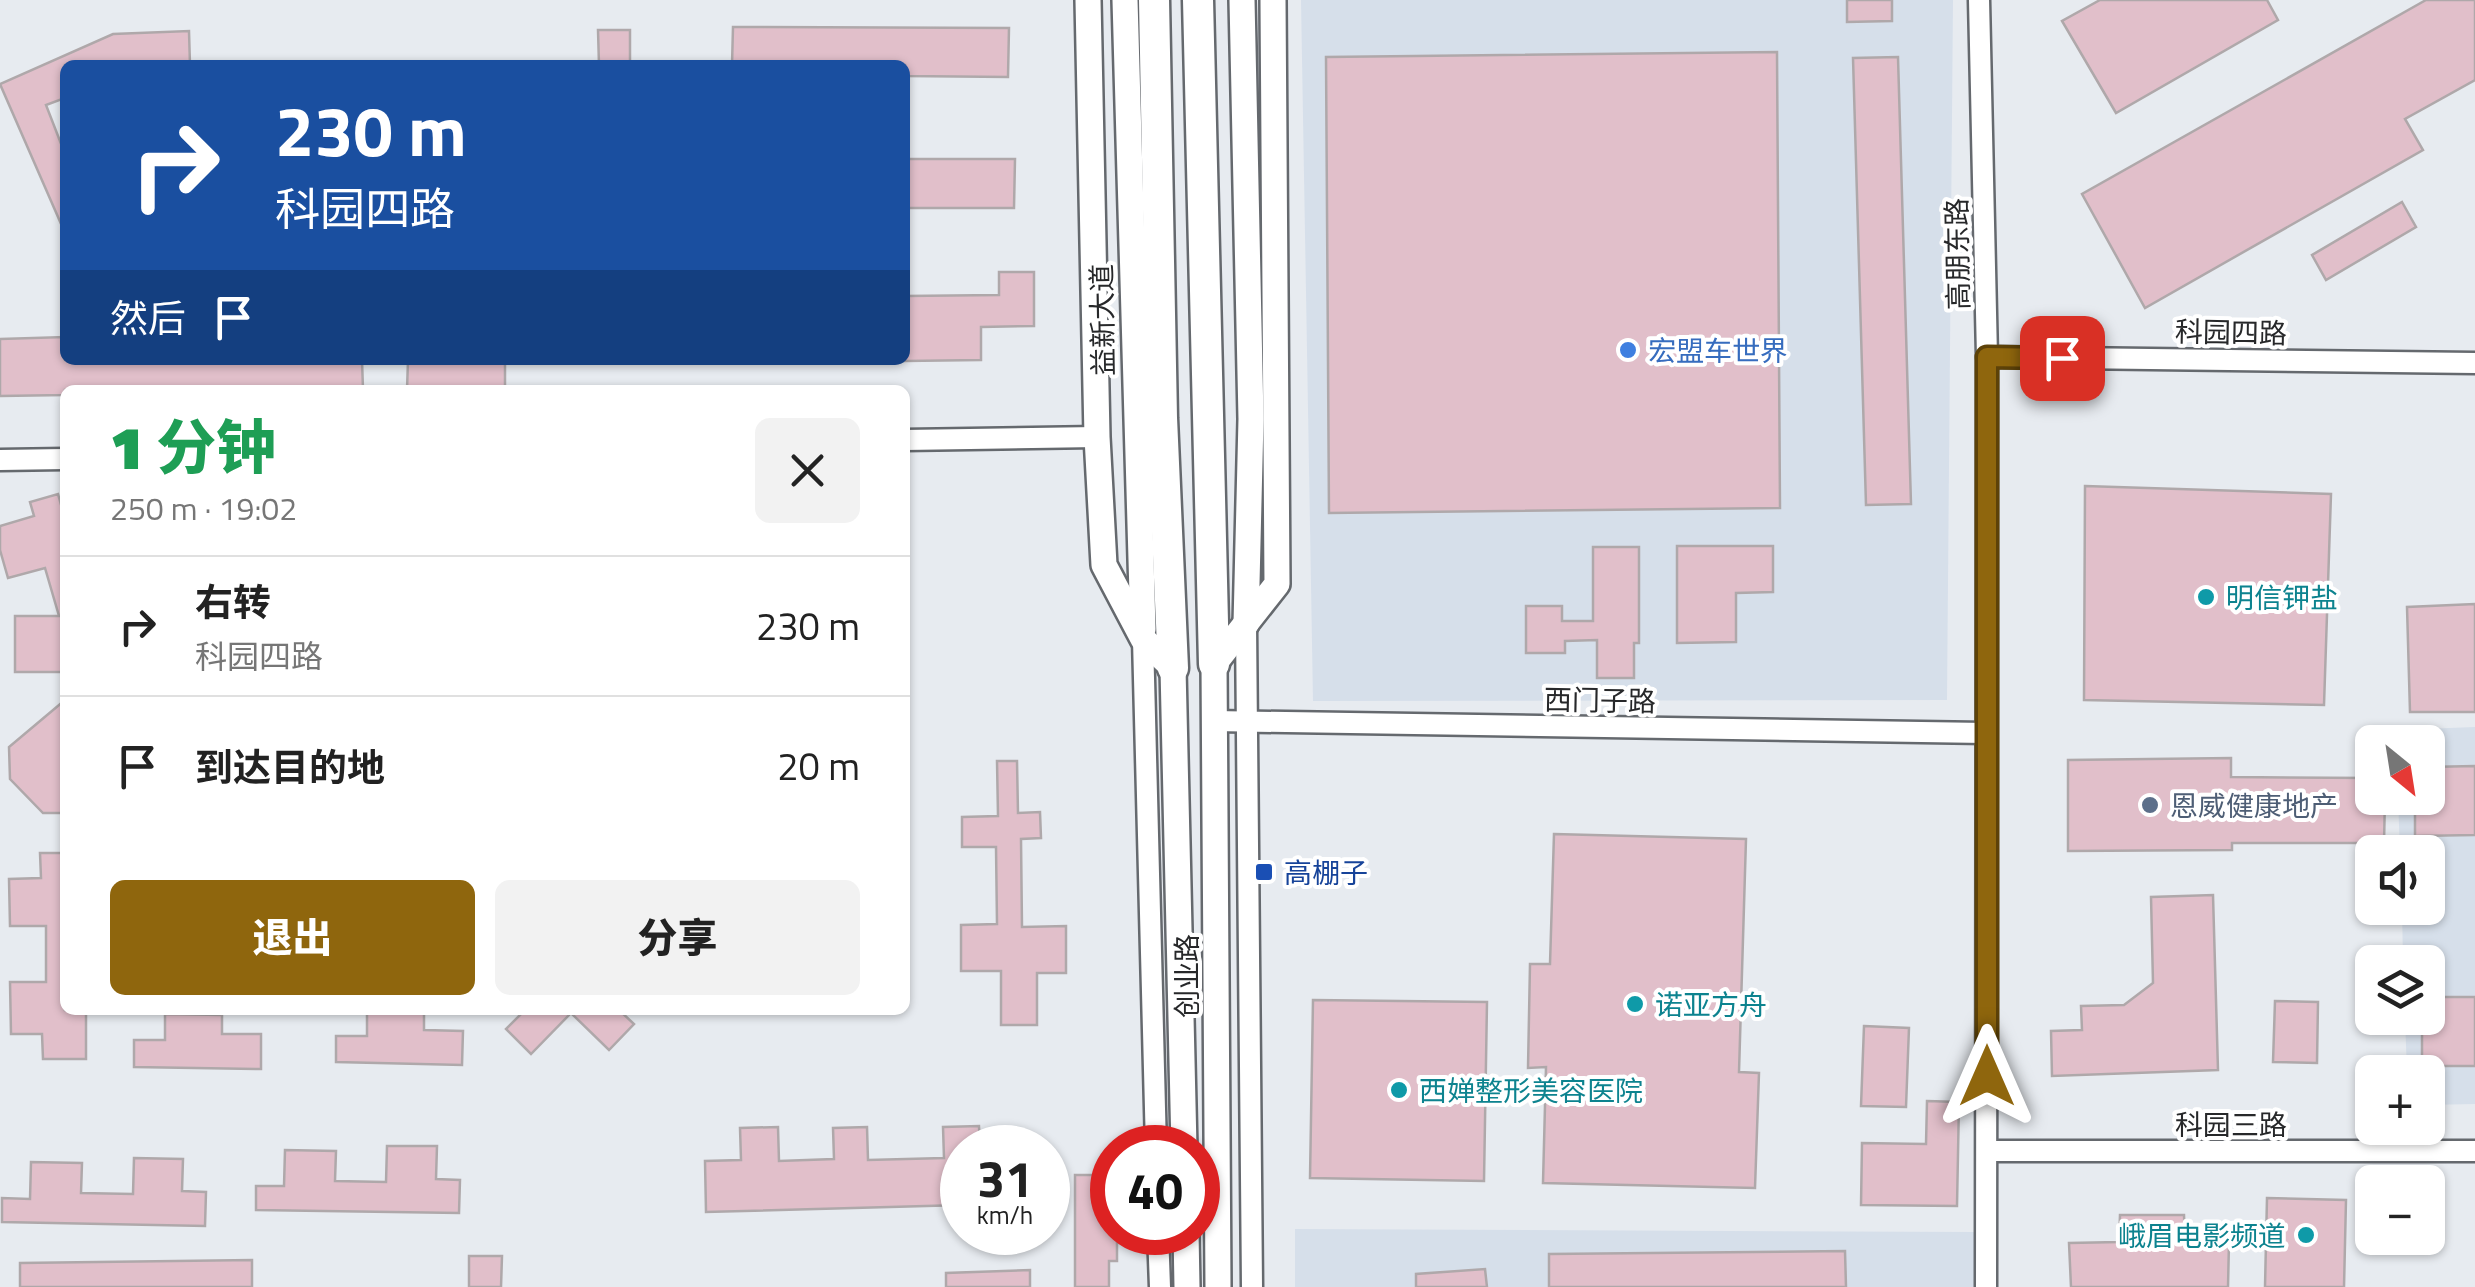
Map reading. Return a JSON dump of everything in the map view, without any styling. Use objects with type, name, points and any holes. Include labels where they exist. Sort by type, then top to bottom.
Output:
[{"type":"highway","points":[[1154,0],[1148,418],[1173,668]]},
{"type":"highway","points":[[1198,0],[1214,664]]},
{"type":"main road","points":[[1088,0],[1097,436],[1104,566],[1143,639],[1173,668]]},
{"type":"main road","name":"益新大道","points":[[1125,0],[1148,418],[1143,639]]},
{"type":"main road","points":[[1242,0],[1251,418],[1246,624]]},
{"type":"main road","points":[[1214,664],[1276,584],[1273,0]]},
{"type":"main road","name":"创业路","points":[[1214,664],[1218,1287]]},
{"type":"main road","name":"创业路","points":[[1173,668],[1183,1125]]},
{"type":"main road","points":[[1186,1255],[1187,1287]]},
{"type":"street","name":"高朋东路","points":[[1979,0],[1987,357],[1986,1287]]},
{"type":"street","name":"科园四路","points":[[1987,357],[2475,363]]},
{"type":"street","points":[[910,440],[1097,436]]},
{"type":"street","points":[[0,460],[60,458]]},
{"type":"street","points":[[1246,624],[1252,1287]]},
{"type":"street","points":[[1143,639],[1155,1125]]},
{"type":"street","name":"西门子路","points":[[1214,721],[1985,734]]},
{"type":"street","name":"科园三路","points":[[1987,1151],[2475,1151]]},
{"type":"street","points":[[1159,1255],[1160,1287]]},
{"type":"shaded area","name":"宏盟车世界","points":[[1301,0],[1953,0],[1947,700],[1313,701]]},
{"type":"shaded area","points":[[2475,727],[2475,1104],[2445,1105],[2445,1055],[2406,1055],[2406,1035],[2445,1035],[2445,945],[2403,945],[2402,925],[2445,925],[2445,835],[2399,835],[2399,815],[2445,815],[2445,728]]},
{"type":"shaded area","points":[[1295,1229],[1975,1232],[1975,1287],[1295,1287]]},
{"type":"building","points":[[1847,0],[1892,0],[1892,21],[1847,22]]},
{"type":"building","points":[[2100,0],[2267,0],[2278,20],[2116,113],[2062,21]]},
{"type":"building","points":[[2426,0],[2475,0],[2475,80],[2405,119],[2423,150],[2145,308],[2082,194]]},
{"type":"building","points":[[733,27],[1009,28],[1008,77],[910,76],[910,60],[732,60]]},
{"type":"building","points":[[598,30],[630,30],[630,60],[599,60]]},
{"type":"building","points":[[189,31],[190,60],[60,60],[60,100],[46,105],[60,141],[60,222],[0,84],[113,34]]},
{"type":"building","points":[[1777,52],[1780,508],[1329,513],[1326,57]]},
{"type":"building","points":[[1898,57],[1911,504],[1866,505],[1853,58]]},
{"type":"building","points":[[910,159],[1015,159],[1014,208],[910,208]]},
{"type":"building","points":[[2402,202],[2416,227],[2326,280],[2312,255]]},
{"type":"building","points":[[999,272],[1034,272],[1034,326],[981,327],[981,360],[910,361],[910,296],[999,295]]},
{"type":"building","points":[[60,337],[60,365],[362,365],[363,385],[60,385],[60,395],[0,396],[0,339]]},
{"type":"building","points":[[408,365],[505,365],[505,385],[407,385]]},
{"type":"building","name":"明信钾盐","points":[[2085,486],[2331,494],[2324,705],[2084,700]]},
{"type":"building","points":[[58,494],[60,501],[60,672],[15,672],[15,616],[59,616],[45,568],[8,578],[0,550],[0,526],[34,516],[30,502]]},
{"type":"building","points":[[1677,546],[1773,546],[1773,592],[1736,593],[1736,642],[1677,643]]},
{"type":"building","points":[[1593,547],[1639,547],[1639,643],[1634,643],[1634,678],[1597,678],[1597,640],[1565,641],[1565,653],[1526,653],[1526,606],[1562,606],[1562,621],[1593,621]]},
{"type":"building","points":[[2475,604],[2475,712],[2410,712],[2407,607]]},
{"type":"building","points":[[60,704],[60,813],[43,813],[10,779],[9,747]]},
{"type":"building","name":"恩威健康地产","points":[[2231,758],[2231,777],[2355,778],[2355,815],[2385,815],[2384,835],[2355,835],[2355,843],[2232,843],[2232,850],[2068,851],[2068,760]]},
{"type":"building","points":[[997,761],[1017,761],[1018,813],[1040,812],[1041,838],[1021,839],[1022,927],[1066,926],[1066,973],[1037,973],[1037,1025],[1001,1025],[1001,971],[961,971],[961,925],[997,924],[996,847],[962,847],[962,817],[998,816]]},
{"type":"building","points":[[2475,766],[2475,835],[2415,835],[2415,815],[2445,815],[2445,767]]},
{"type":"building","name":"诺亚方舟","points":[[1554,834],[1746,839],[1739,1072],[1759,1073],[1755,1188],[1543,1183],[1546,1067],[1528,1068],[1530,964],[1550,964]]},
{"type":"building","points":[[40,853],[60,853],[60,1015],[86,1015],[86,1059],[43,1059],[42,1034],[11,1034],[10,982],[46,982],[46,926],[10,926],[9,879],[41,878]]},
{"type":"building","points":[[2213,895],[2218,1070],[2052,1076],[2051,1031],[2082,1030],[2081,1006],[2124,1005],[2153,983],[2151,897]]},
{"type":"building","points":[[2445,997],[2475,997],[2475,1066],[2445,1066],[2445,1055],[2422,1055],[2422,1035],[2445,1035]]},
{"type":"building","name":"西婵整形美容医院","points":[[1313,1000],[1487,1002],[1484,1181],[1310,1178]]},
{"type":"building","points":[[2275,1001],[2318,1002],[2317,1063],[2273,1062]]},
{"type":"building","points":[[165,1015],[222,1015],[222,1034],[261,1034],[261,1069],[134,1067],[134,1040],[165,1040]]},
{"type":"building","points":[[367,1015],[424,1015],[424,1030],[463,1031],[462,1065],[336,1062],[336,1036],[367,1036]]},
{"type":"building","points":[[520,1015],[569,1015],[531,1054],[506,1029]]},
{"type":"building","points":[[573,1015],[624,1015],[634,1024],[609,1050]]},
{"type":"building","points":[[1864,1026],[1909,1028],[1906,1107],[1861,1106]]},
{"type":"building","points":[[1927,1101],[1959,1102],[1957,1206],[1861,1205],[1862,1143],[1926,1144]]},
{"type":"building","points":[[778,1127],[779,1161],[834,1159],[833,1128],[867,1127],[868,1160],[940,1158],[940,1206],[706,1212],[705,1161],[741,1160],[740,1128]]},
{"type":"building","points":[[387,1146],[437,1146],[436,1179],[460,1180],[459,1213],[256,1210],[256,1186],[284,1186],[285,1150],[336,1151],[335,1181],[386,1182]]},
{"type":"building","points":[[134,1158],[183,1159],[182,1191],[206,1192],[205,1226],[2,1222],[2,1198],[30,1199],[31,1162],[82,1163],[81,1193],[133,1194]]},
{"type":"building","points":[[1075,1175],[1090,1175],[1090,1255],[1117,1255],[1117,1261],[1109,1261],[1109,1287],[1075,1287]]},
{"type":"building","name":"峨眉电影频道","points":[[2267,1198],[2346,1200],[2344,1287],[2265,1287]]},
{"type":"building","points":[[2120,1215],[2184,1215],[2185,1242],[2229,1242],[2228,1287],[2071,1287],[2069,1243],[2119,1242]]},
{"type":"building","points":[[1845,1251],[1846,1287],[1549,1287],[1549,1254]]},
{"type":"building","points":[[469,1256],[502,1256],[501,1287],[469,1287]]},
{"type":"building","points":[[252,1260],[252,1287],[20,1287],[20,1263]]},
{"type":"building","points":[[1485,1269],[1487,1287],[1416,1287],[1416,1274]]},
{"type":"building","points":[[1030,1270],[1030,1287],[946,1287],[946,1273]]},
{"type":"place","name":"宏盟车世界","points":[[1628,350]]},
{"type":"place","name":"明信钾盐","points":[[2206,597]]},
{"type":"place","name":"恩威健康地产","points":[[2150,805]]},
{"type":"place","name":"高棚子","points":[[1264,872]]},
{"type":"place","name":"诺亚方舟","points":[[1635,1004]]},
{"type":"place","name":"西婵整形美容医院","points":[[1399,1090]]},
{"type":"place","name":"峨眉电影频道","points":[[2306,1235]]},
{"type":"route","points":[[1987,1076],[1987,357],[2062,358]]}]
